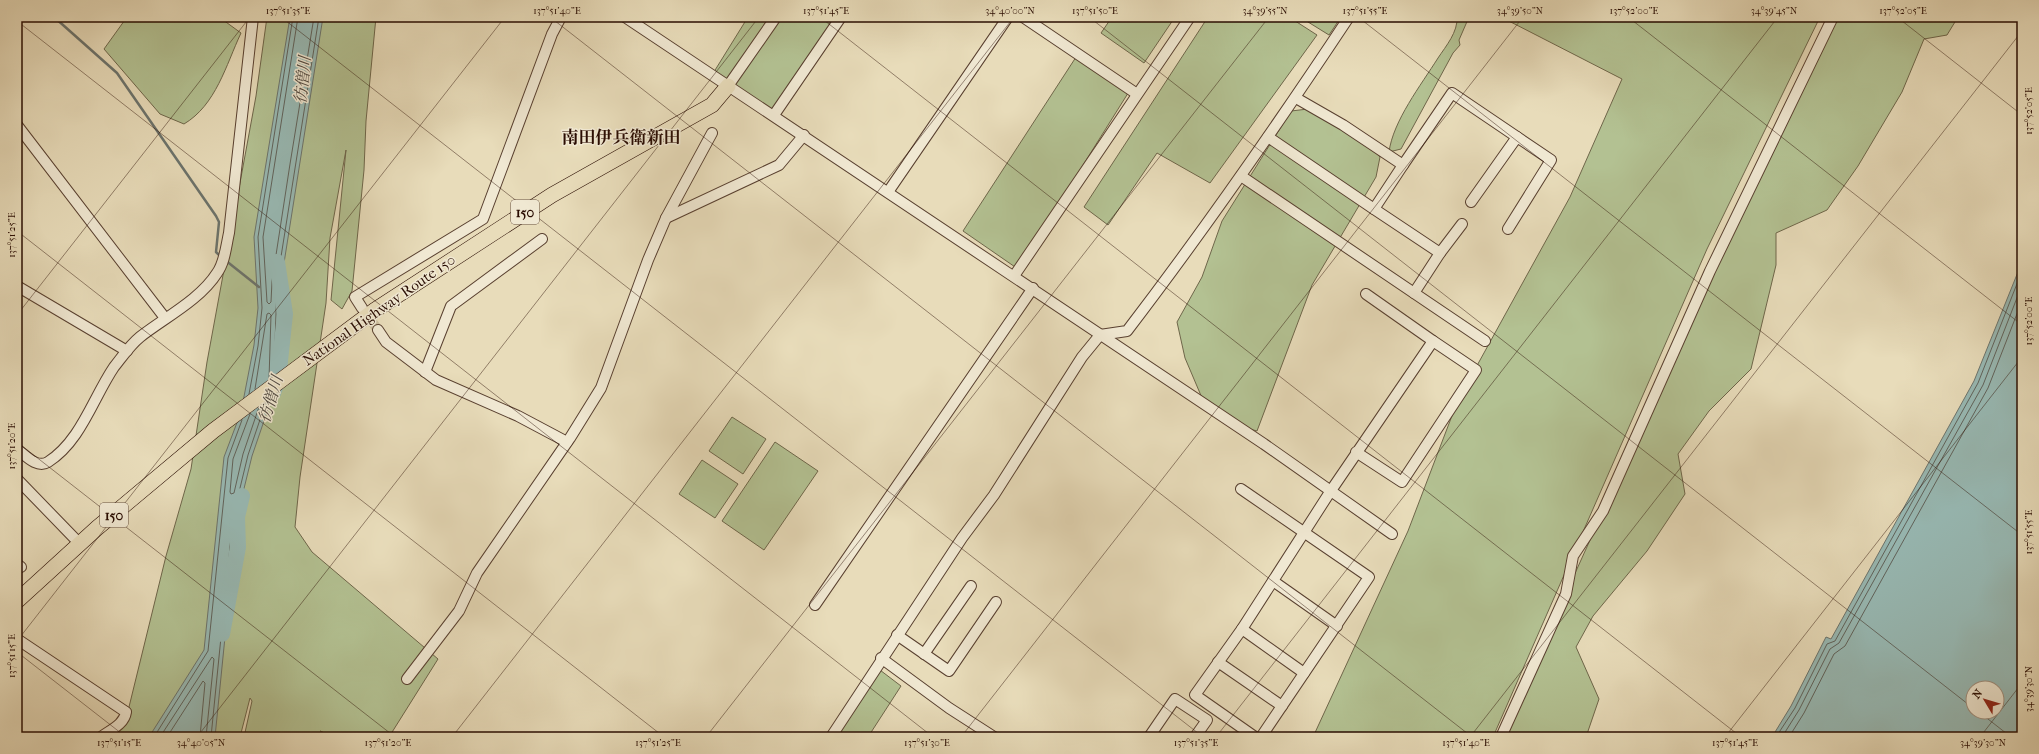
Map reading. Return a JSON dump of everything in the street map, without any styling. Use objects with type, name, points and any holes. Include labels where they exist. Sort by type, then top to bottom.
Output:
[{"type":"highway","name":"National Highway Route 150","points":[[17,601],[80,544],[213,431],[326,346],[425,276],[552,195],[712,105],[728,86]]},
{"type":"street","points":[[17,449],[36,463],[47,463],[58,454],[72,438],[89,413],[113,369],[127,351],[139,338],[204,289],[218,273],[224,260],[227,239],[253,17]]},
{"type":"street","points":[[362,308],[355,298],[483,219],[552,34],[561,17]]},
{"type":"street","points":[[624,17],[1033,288],[1100,335],[1264,444],[1330,492],[1392,534]]},
{"type":"street","points":[[728,86],[776,17]]},
{"type":"street","points":[[774,115],[841,17]]},
{"type":"street","points":[[888,192],[1008,17]]},
{"type":"street","points":[[1023,17],[1138,94]]},
{"type":"street","points":[[1014,276],[1190,17]]},
{"type":"street","points":[[831,737],[881,658],[962,538],[994,495],[1082,357],[1100,335],[1127,330],[1186,253],[1268,138],[1349,17]]},
{"type":"street","points":[[1501,737],[1566,594],[1573,556],[1604,511],[1710,271],[1833,17]]},
{"type":"street","points":[[1374,208],[1452,93],[1551,160],[1508,229]]},
{"type":"street","points":[[1296,98],[1343,125],[1403,165]]},
{"type":"street","points":[[17,125],[166,318]]},
{"type":"street","points":[[407,679],[459,611],[477,573],[567,442],[601,388],[648,260],[666,218],[712,133]]},
{"type":"street","points":[[666,218],[779,165],[804,135]]},
{"type":"street","points":[[1471,202],[1516,137]]},
{"type":"street","points":[[1268,138],[1440,253]]},
{"type":"street","points":[[1241,176],[1485,341]]},
{"type":"street","points":[[1414,293],[1440,253],[1462,224]]},
{"type":"street","points":[[425,372],[451,306],[542,239]]},
{"type":"street","points":[[17,286],[127,351]]},
{"type":"street","points":[[815,604],[1033,288]]},
{"type":"street","points":[[1356,452],[1402,482],[1476,370],[1433,342],[1366,294]]},
{"type":"street","points":[[378,330],[386,342],[425,372],[453,389],[518,416],[567,442]]},
{"type":"street","points":[[1255,737],[1195,695],[1242,629],[1356,452],[1433,342]]},
{"type":"street","points":[[17,479],[80,544]]},
{"type":"street","points":[[1241,489],[1305,531],[1369,577],[1261,737]]},
{"type":"street","points":[[1273,581],[1337,626]]},
{"type":"street","points":[[924,654],[971,586]]},
{"type":"street","points":[[897,635],[949,671],[996,602]]},
{"type":"street","points":[[1242,629],[1304,673]]},
{"type":"street","points":[[17,639],[126,712],[125,719],[101,737]]},
{"type":"street","points":[[881,658],[949,708],[994,737]]},
{"type":"street","points":[[1218,662],[1282,706]]},
{"type":"street","points":[[1151,736],[1175,699],[1207,720],[1195,737]]},
{"type":"green space","points":[[127,17],[219,17],[241,33],[225,71],[212,95],[195,116],[184,124],[160,114],[104,49]]},
{"type":"green space","points":[[267,17],[376,17],[366,121],[364,170],[352,291],[342,309],[331,300],[346,150],[330,238],[326,303],[300,477],[295,527],[312,552],[438,659],[389,737],[334,737],[320,731],[332,737],[244,737],[252,701],[250,698],[240,737],[102,737],[128,711],[166,556],[191,469],[207,362],[256,96]]},
{"type":"green space","points":[[748,17],[838,17],[774,115],[712,75]]},
{"type":"green space","points":[[1112,17],[1175,17],[1144,63],[1101,33]]},
{"type":"green space","points":[[1208,17],[1289,17],[1317,35],[1210,183],[1157,153],[1108,225],[1084,207]]},
{"type":"green space","points":[[1300,17],[1341,17],[1329,35]]},
{"type":"green space","points":[[1457,17],[1469,17],[1459,40],[1460,45],[1453,53],[1401,149],[1389,152],[1396,128],[1402,116],[1416,91],[1451,39],[1456,28]]},
{"type":"green space","points":[[1501,17],[1820,17],[1707,249],[1493,737],[1313,737],[1408,531],[1458,400],[1570,197],[1622,79]]},
{"type":"green space","points":[[1833,17],[1958,17],[1947,35],[1924,39],[1902,92],[1858,166],[1827,210],[1776,233],[1776,265],[1751,369],[1709,411],[1678,454],[1685,494],[1647,551],[1593,616],[1576,647],[1599,699],[1586,737],[1501,737],[1756,173]]},
{"type":"green space","points":[[1078,54],[1130,90],[1018,269],[963,231]]},
{"type":"green space","points":[[1308,109],[1354,132],[1380,157],[1376,177],[1312,285],[1257,431],[1235,425],[1205,405],[1185,358],[1177,322],[1202,277],[1222,221],[1291,111]]},
{"type":"green space","points":[[732,417],[766,439],[743,474],[709,451]]},
{"type":"green space","points":[[775,442],[818,471],[764,550],[722,521]]},
{"type":"green space","points":[[702,460],[738,484],[715,518],[679,494]]},
{"type":"green space","points":[[876,667],[901,686],[868,737],[831,737]]},
{"type":"water","points":[[290,17],[323,17],[281,282],[278,380],[252,456],[237,517],[215,737],[149,737],[204,650],[224,457],[241,412],[254,345],[258,308],[254,237]]},
{"type":"water","points":[[2022,262],[2022,737],[1772,737],[1791,706],[1826,637],[1831,639],[1974,381]]},
{"type":"waterway","points":[[54,17],[117,73],[216,216],[219,222],[216,252],[221,257]]},
{"type":"waterway","points":[[225,260],[259,287]]},
{"type":"waterway","name":"彷僧川","points":[[273,393],[278,380],[285,314],[277,262]]},
{"type":"waterway","name":"彷僧川","points":[[278,302],[284,307]]},
{"type":"waterway","name":"彷僧川","points":[[222,634],[238,547],[237,517],[242,496]]},
{"type":"tunnel","points":[[364,311],[378,330]]},
{"type":"district","name":"南田伊兵衛新田","points":[[621,137]]}]
